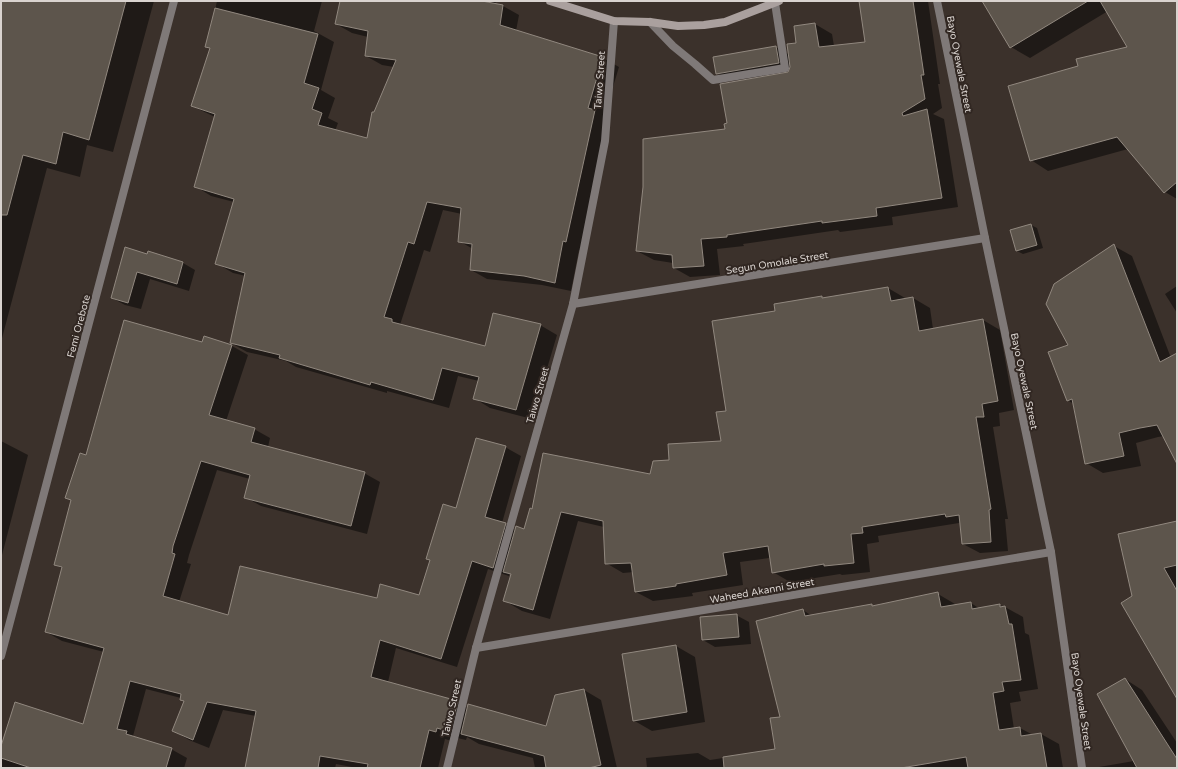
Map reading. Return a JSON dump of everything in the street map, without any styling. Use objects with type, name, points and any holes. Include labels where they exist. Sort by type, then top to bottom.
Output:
[{"type":"main road","points":[[550,1],[614,21],[650,22],[678,26],[704,25],[725,22],[777,2]]},
{"type":"street","name":"Femi Orebote","points":[[1,656],[174,1]]},
{"type":"street","name":"Bayo Oyewale Street","points":[[937,1],[1051,552],[1082,768]]},
{"type":"street","points":[[650,22],[673,46],[713,80],[720,79],[785,68],[777,2]]},
{"type":"street","name":"Taiwo Street","points":[[447,768],[476,648],[573,304],[605,141],[614,21]]},
{"type":"street","name":"Segun Omolale Street","points":[[573,304],[985,238]]},
{"type":"street","name":"Waheed Akanni Street","points":[[476,648],[1051,552]]},
{"type":"building","points":[[1,1],[126,1],[89,140],[63,132],[56,164],[23,155],[7,215],[1,215]]},
{"type":"building","points":[[340,1],[482,1],[503,5],[500,25],[603,57],[588,108],[595,110],[566,242],[563,241],[555,283],[524,276],[470,270],[472,244],[458,242],[461,208],[427,202],[414,244],[408,242],[384,317],[392,319],[392,322],[485,346],[493,313],[541,324],[516,410],[473,399],[479,377],[442,368],[433,400],[371,382],[370,385],[279,358],[280,355],[230,343],[245,273],[215,264],[234,199],[194,187],[215,114],[191,106],[210,48],[205,47],[215,8],[318,34],[304,83],[319,88],[312,109],[322,113],[318,125],[367,138],[372,112],[374,112],[396,60],[365,56],[368,31],[335,24]]},
{"type":"building","points":[[859,1],[913,1],[924,75],[921,75],[925,99],[902,113],[903,116],[927,109],[942,198],[876,208],[877,216],[822,223],[822,221],[727,235],[727,237],[701,239],[704,266],[673,268],[672,255],[636,251],[643,187],[643,139],[725,129],[724,124],[727,123],[720,84],[788,72],[790,67],[787,44],[796,43],[794,26],[815,23],[819,47],[865,42]]},
{"type":"building","points":[[982,1],[1088,1],[1010,48]]},
{"type":"building","points":[[1100,1],[1177,1],[1177,182],[1164,193],[1117,137],[1030,161],[1008,86],[1078,66],[1076,59],[1127,47]]},
{"type":"building","points":[[776,46],[779,63],[716,74],[713,57]]},
{"type":"building","points":[[1031,224],[1037,245],[1016,251],[1010,230]]},
{"type":"building","points":[[1114,244],[1160,362],[1177,353],[1177,464],[1157,425],[1119,433],[1124,456],[1085,464],[1072,399],[1067,401],[1048,352],[1068,345],[1046,304],[1054,284]]},
{"type":"building","points":[[125,247],[147,254],[148,251],[183,262],[177,284],[137,272],[128,303],[111,298]]},
{"type":"building","points":[[888,287],[891,301],[913,297],[919,331],[983,319],[998,401],[982,404],[984,417],[976,417],[991,509],[989,510],[991,542],[962,544],[959,515],[946,517],[945,514],[862,527],[863,533],[851,534],[854,563],[824,566],[824,564],[772,573],[768,546],[723,553],[727,575],[676,584],[676,586],[635,592],[631,563],[605,564],[603,521],[561,512],[533,610],[503,601],[511,574],[503,572],[516,526],[524,529],[530,508],[532,509],[543,453],[650,474],[653,461],[669,460],[668,444],[721,441],[716,412],[726,411],[712,321],[775,311],[774,304]]},
{"type":"building","points":[[124,320],[202,342],[204,336],[232,345],[209,415],[255,428],[251,442],[365,472],[351,526],[244,498],[250,475],[201,461],[173,546],[172,553],[175,554],[163,596],[228,615],[240,566],[377,598],[380,584],[419,595],[430,560],[426,559],[443,504],[456,508],[476,438],[506,446],[485,517],[506,523],[493,568],[472,561],[441,659],[380,640],[371,677],[458,701],[450,732],[437,728],[436,732],[429,730],[420,768],[367,768],[368,764],[320,756],[318,768],[245,768],[256,711],[207,702],[193,740],[172,731],[184,701],[180,700],[181,694],[130,681],[117,729],[127,731],[126,734],[172,748],[166,768],[31,768],[1,758],[1,746],[15,702],[83,724],[104,648],[45,632],[62,567],[54,565],[71,500],[65,498],[80,453],[86,455]]},
{"type":"building","points":[[1177,521],[1177,565],[1164,568],[1177,591],[1177,699],[1121,603],[1132,596],[1118,534]]},
{"type":"building","points":[[938,592],[941,607],[971,602],[972,609],[1000,604],[1000,607],[1005,606],[1009,624],[1012,624],[1021,680],[1002,682],[1004,691],[993,693],[999,730],[1020,727],[1021,736],[1041,733],[1047,768],[968,768],[966,757],[901,768],[724,768],[723,757],[775,749],[770,718],[780,717],[756,621],[803,609],[805,616],[872,604],[872,606]]},
{"type":"building","points":[[737,614],[739,637],[702,640],[700,617]]},
{"type":"building","points":[[676,645],[687,712],[633,721],[622,654]]},
{"type":"building","points":[[1125,678],[1177,759],[1177,768],[1137,768],[1097,694]]},
{"type":"building","points":[[584,689],[601,765],[589,768],[546,768],[544,756],[461,734],[468,704],[546,726],[555,695]]}]
